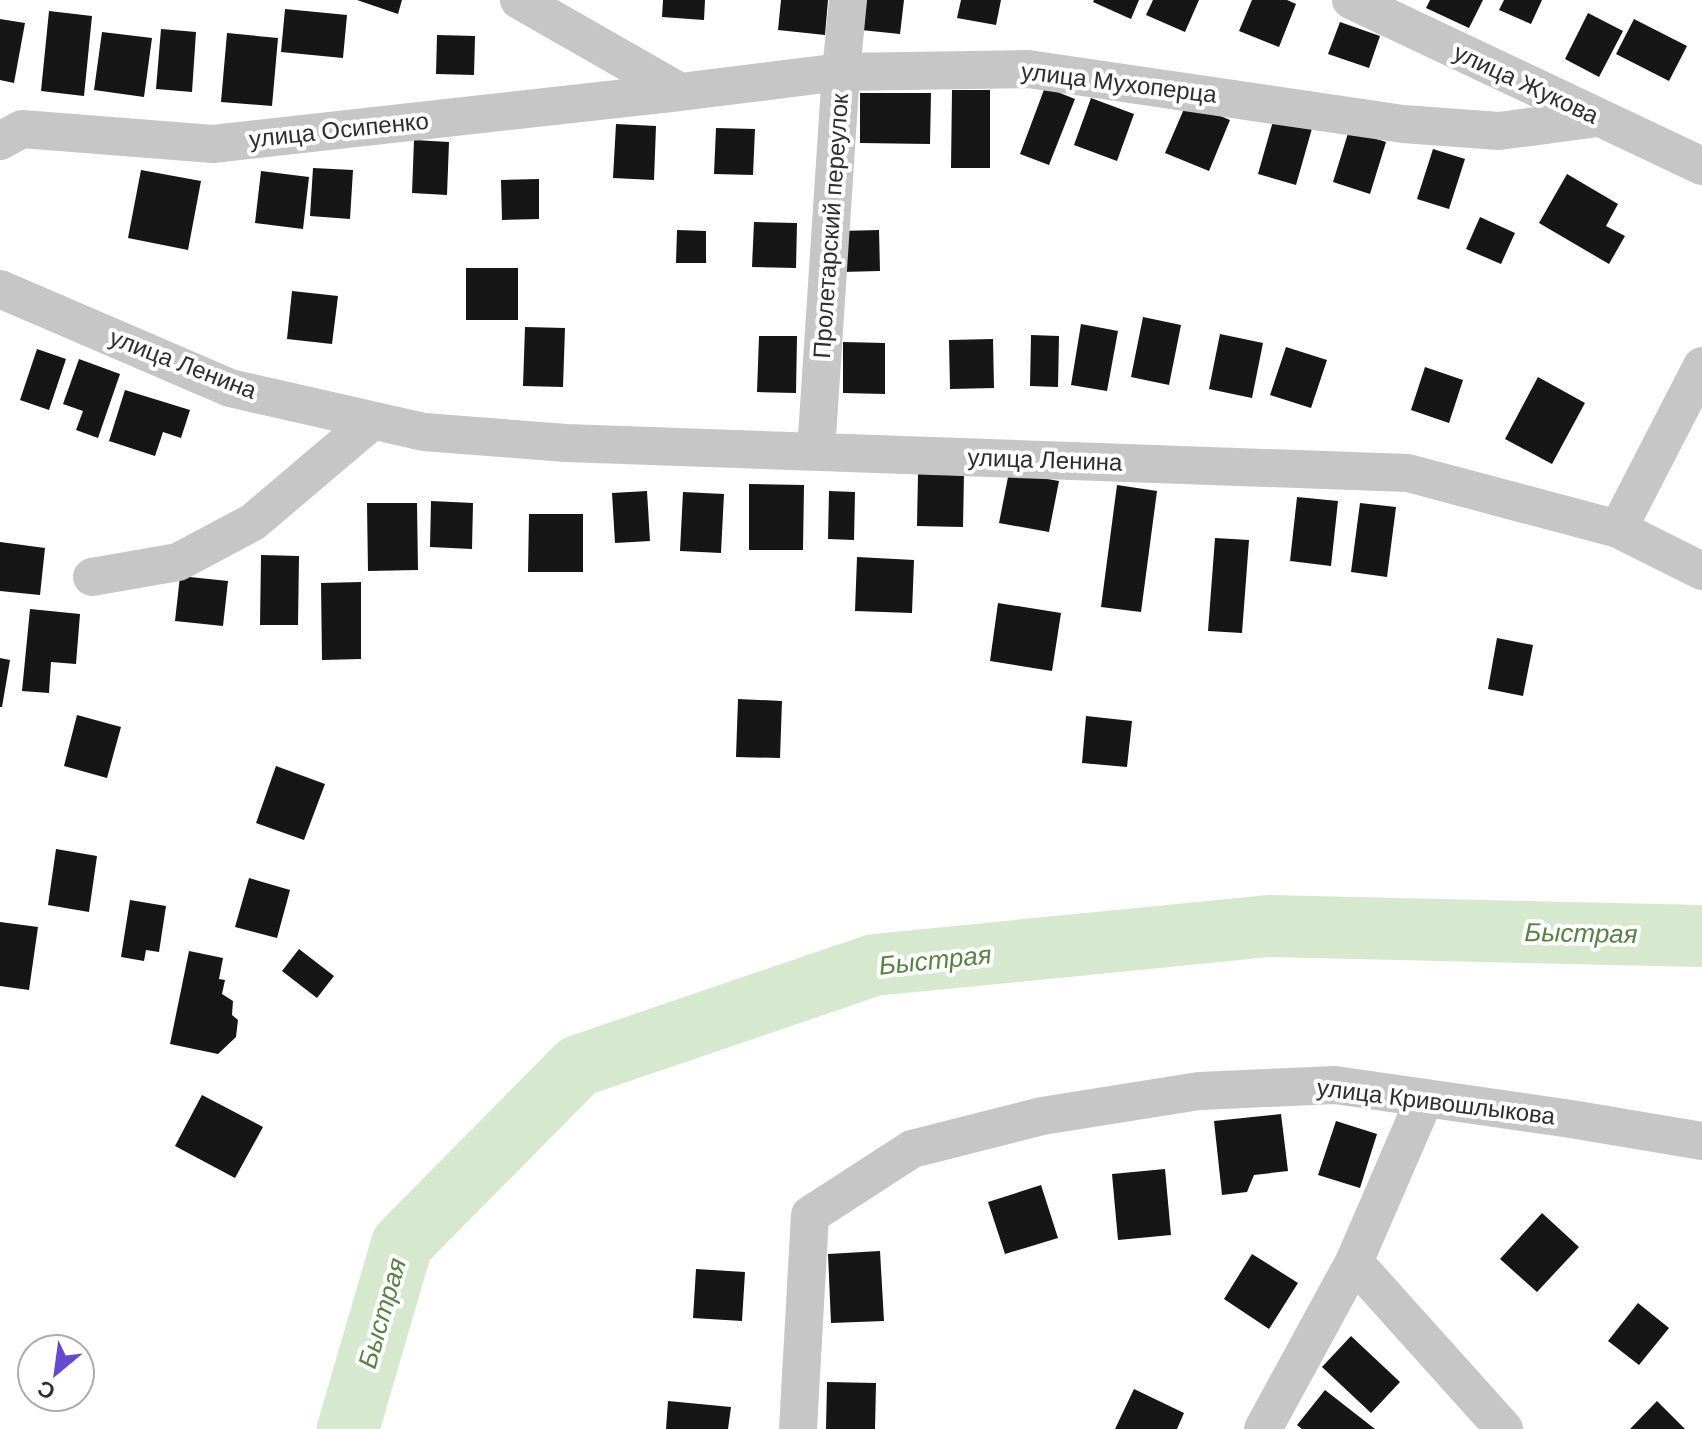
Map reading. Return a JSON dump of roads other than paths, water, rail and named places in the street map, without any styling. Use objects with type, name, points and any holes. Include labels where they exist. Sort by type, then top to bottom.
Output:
[{"type":"street","points":[[519,0],[680,92]]},
{"type":"street","name":"Пролетарский переулок","points":[[816,452],[848,0]]},
{"type":"street","name":"улица Жукова","points":[[1351,0],[1702,166]]},
{"type":"street","name":"улица Мухоперца","points":[[680,92],[841,72],[1028,69],[1403,124],[1499,131],[1598,118]]},
{"type":"street","name":"улица Осипенко","points":[[0,141],[22,129],[213,144],[680,92]]},
{"type":"street","name":"улица Ленина","points":[[0,289],[230,388],[424,432],[566,443],[1408,473],[1618,529],[1702,571]]},
{"type":"street","points":[[1618,529],[1702,366]]},
{"type":"street","points":[[92,577],[178,562],[253,522],[372,421]]},
{"type":"street","name":"улица Кривошлыкова","points":[[798,1429],[810,1215],[912,1149],[1042,1116],[1199,1091],[1335,1085],[1702,1141]]},
{"type":"street","points":[[1263,1429],[1354,1262],[1425,1098]]},
{"type":"street","points":[[1354,1262],[1504,1429]]},
{"type":"waterway","name":"Быстрая","points":[[348,1429],[402,1244],[578,1066],[874,965],[1269,926],[1702,936]]}]
